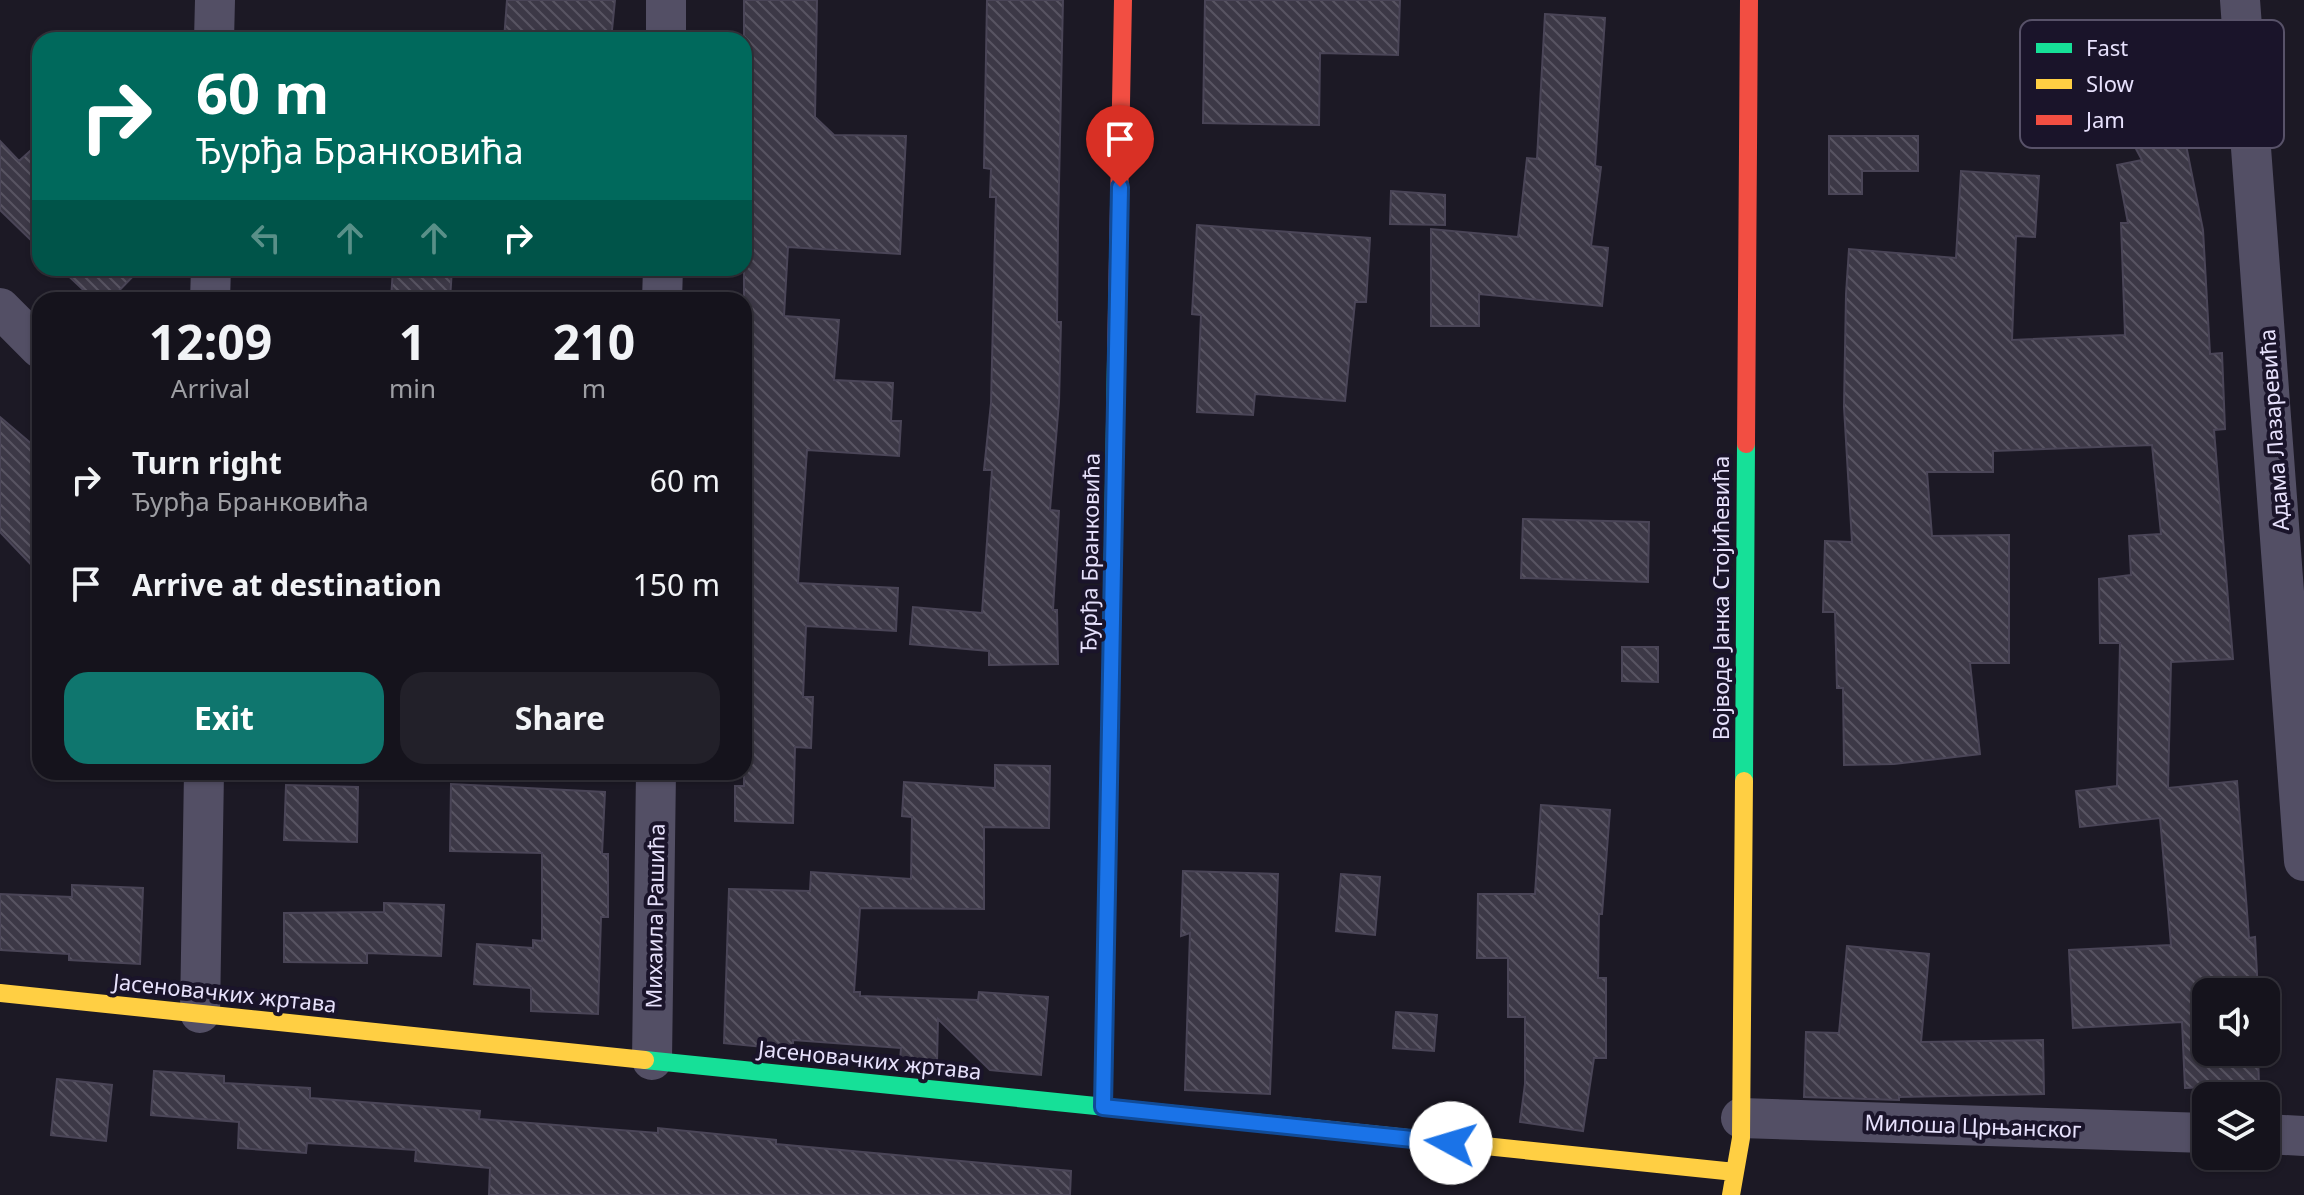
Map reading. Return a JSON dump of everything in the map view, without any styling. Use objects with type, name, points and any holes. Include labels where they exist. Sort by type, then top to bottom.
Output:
[{"type":"street","points":[[214,32],[215,0]]},
{"type":"street","points":[[666,0],[666,32]]},
{"type":"street","name":"Ђурђа Бранковића","points":[[1103,1107],[1123,0]]},
{"type":"street","name":"Војводе Јанка Стојићевића","points":[[1731,1195],[1741,1138],[1749,0]]},
{"type":"street","name":"Адама Лазаревића","points":[[2240,0],[2241,20]]},
{"type":"street","name":"Адама Лазаревића","points":[[2251,148],[2304,861]]},
{"type":"street","points":[[0,308],[32,340]]},
{"type":"street","points":[[200,1013],[204,780]]},
{"type":"street","name":"Михаила Рашића","points":[[652,1060],[656,780]]},
{"type":"street","name":"Јасеновачких жртава","points":[[0,993],[1735,1172]]},
{"type":"street","name":"Милоша Црњанског","points":[[1741,1118],[2192,1133]]},
{"type":"street","points":[[2280,1135],[2304,1136]]},
{"type":"building","points":[[507,0],[615,0],[612,32],[505,32]]},
{"type":"building","points":[[744,0],[817,0],[815,117],[834,135],[906,136],[900,254],[788,247],[784,316],[839,320],[834,380],[893,383],[891,421],[901,421],[899,456],[807,450],[798,583],[898,588],[896,631],[806,626],[803,697],[813,697],[811,748],[795,747],[793,823],[735,821],[735,786],[744,786],[744,780],[752,780],[752,292],[744,292],[744,276],[752,276],[752,32],[744,32]]},
{"type":"building","points":[[987,0],[1063,0],[1057,322],[1061,322],[1059,402],[1050,510],[1059,511],[1053,610],[1057,610],[1058,664],[989,665],[989,651],[910,644],[913,607],[982,613],[992,470],[984,470],[991,403],[996,197],[990,197],[991,169],[984,168]]},
{"type":"building","points":[[1205,0],[1400,0],[1398,55],[1320,53],[1319,125],[1203,123]]},
{"type":"building","points":[[1545,14],[1605,18],[1595,166],[1601,167],[1591,246],[1608,248],[1602,306],[1479,294],[1479,326],[1431,326],[1431,229],[1518,237],[1527,158],[1537,159]]},
{"type":"building","points":[[1829,136],[1918,136],[1918,171],[1862,171],[1862,194],[1829,194]]},
{"type":"building","points":[[0,141],[19,161],[32,149],[32,241],[0,210]]},
{"type":"building","points":[[2136,148],[2187,148],[2203,230],[2210,354],[2222,353],[2225,429],[2214,430],[2233,659],[2171,662],[2168,788],[2237,781],[2249,938],[2255,937],[2257,978],[2192,978],[2192,1066],[2258,1066],[2259,1082],[2192,1082],[2192,1088],[2185,1088],[2182,1022],[2073,1028],[2069,950],[2171,945],[2160,818],[2080,827],[2076,791],[2117,786],[2120,643],[2100,643],[2099,579],[2131,575],[2129,536],[2161,534],[2152,445],[1993,451],[1993,472],[1927,472],[1932,536],[2009,535],[2009,663],[1970,663],[1980,754],[1894,764],[1844,765],[1843,688],[1837,688],[1835,612],[1823,612],[1825,541],[1852,542],[1844,407],[1849,249],[1956,258],[1961,171],[2039,176],[2035,237],[2016,236],[2012,340],[2125,335],[2121,223],[2128,223],[2117,165],[2142,160]]},
{"type":"building","points":[[1391,191],[1445,195],[1445,225],[1390,224]]},
{"type":"building","points":[[1197,225],[1370,238],[1366,302],[1355,302],[1345,401],[1255,394],[1253,415],[1197,412],[1201,315],[1192,314]]},
{"type":"building","points":[[68,276],[133,276],[118,292],[86,292]]},
{"type":"building","points":[[392,276],[452,276],[450,292],[392,292]]},
{"type":"building","points":[[0,417],[32,444],[32,566],[0,532]]},
{"type":"building","points":[[1523,519],[1649,522],[1648,582],[1521,578]]},
{"type":"building","points":[[1622,647],[1658,647],[1658,682],[1622,681]]},
{"type":"building","points":[[995,765],[1050,766],[1049,828],[984,827],[984,909],[860,908],[854,992],[860,992],[860,996],[978,1000],[979,992],[1048,997],[1041,1075],[990,1070],[938,1019],[937,1062],[900,1060],[901,1048],[793,1040],[793,1050],[724,1043],[729,889],[810,891],[811,872],[911,879],[912,817],[902,816],[904,782],[995,788]]},
{"type":"building","points":[[451,784],[605,792],[602,854],[608,854],[608,917],[601,917],[598,1014],[531,1011],[531,988],[474,984],[477,944],[533,948],[533,940],[542,941],[542,853],[450,851]]},
{"type":"building","points":[[286,785],[358,787],[357,842],[284,840]]},
{"type":"building","points":[[1541,805],[1610,810],[1602,914],[1599,914],[1598,978],[1606,978],[1606,1058],[1594,1058],[1583,1131],[1520,1122],[1525,1084],[1525,1017],[1508,1017],[1508,958],[1477,958],[1478,894],[1535,894]]},
{"type":"building","points":[[1183,871],[1278,874],[1270,1094],[1185,1090],[1190,933],[1181,936]]},
{"type":"building","points":[[1341,874],[1380,877],[1375,935],[1336,931]]},
{"type":"building","points":[[72,885],[143,888],[140,964],[69,960],[69,954],[0,950],[0,894],[72,897]]},
{"type":"building","points":[[384,903],[444,905],[441,956],[367,953],[367,963],[284,962],[284,913],[384,912]]},
{"type":"building","points":[[1847,946],[1929,954],[1921,1042],[2043,1040],[2044,1094],[1899,1097],[1899,1100],[1804,1097],[1806,1032],[1839,1033]]},
{"type":"building","points":[[1396,1012],[1437,1015],[1434,1051],[1393,1048]]},
{"type":"building","points":[[154,1071],[224,1076],[224,1083],[310,1088],[310,1098],[480,1111],[479,1119],[658,1133],[658,1128],[776,1140],[776,1144],[1071,1171],[1070,1195],[489,1195],[490,1168],[415,1161],[416,1150],[307,1143],[306,1153],[238,1148],[239,1122],[151,1115]]},
{"type":"building","points":[[57,1079],[112,1085],[106,1141],[51,1135]]},
{"type":"traffic: fast","points":[[1110,731],[1116,360]]},
{"type":"traffic: fast","points":[[1744,781],[1746,444]]},
{"type":"traffic: fast","points":[[645,1060],[1321,1129]]},
{"type":"traffic: slow","points":[[1731,1195],[1741,1138],[1744,781]]},
{"type":"traffic: slow","points":[[0,993],[645,1060]]},
{"type":"traffic: slow","points":[[1321,1129],[1735,1172]]},
{"type":"traffic: jam","points":[[1116,360],[1123,0]]},
{"type":"traffic: jam","points":[[1746,444],[1749,0]]},
{"type":"traffic: jam","points":[[1103,1107],[1110,731]]},
{"type":"route","points":[[1120,187],[1103,1107],[1451,1143]]}]
